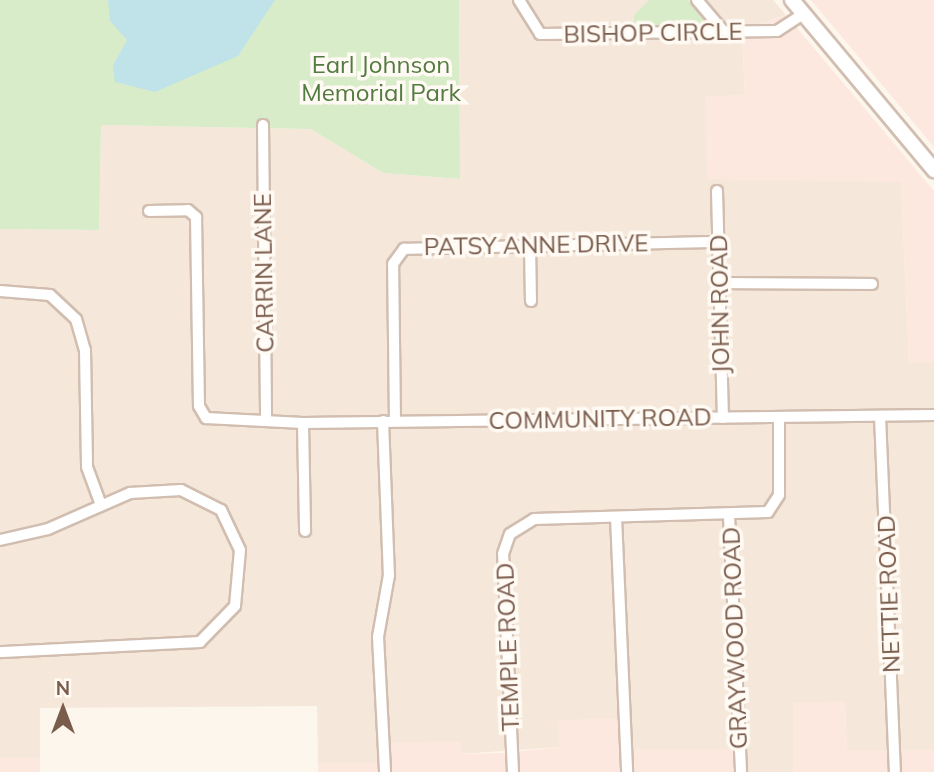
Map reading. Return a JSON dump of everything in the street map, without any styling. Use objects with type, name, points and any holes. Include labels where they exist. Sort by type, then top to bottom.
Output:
[{"type":"main road","points":[[792,0],[934,170]]},
{"type":"street","name":"BISHOP CIRCLE","points":[[519,0],[540,34],[776,31],[803,14]]},
{"type":"street","points":[[697,0],[724,33]]},
{"type":"street","name":"CARRIN LANE","points":[[262,125],[266,421]]},
{"type":"street","name":"JOHN ROAD","points":[[717,191],[723,418]]},
{"type":"street","name":"COMMUNITY ROAD","points":[[149,211],[188,210],[196,217],[201,415],[303,423],[934,415]]},
{"type":"street","name":"PATSY ANNE DRIVE","points":[[395,421],[396,256],[411,247],[718,242]]},
{"type":"street","points":[[530,245],[531,301]]},
{"type":"street","points":[[718,282],[872,284]]},
{"type":"street","points":[[0,291],[50,295],[76,320],[85,351],[87,467],[102,505]]},
{"type":"street","name":"NETTIE ROAD","points":[[880,416],[895,772]]},
{"type":"street","name":"GRAYWOOD ROAD","points":[[741,772],[729,516],[768,512],[778,503],[779,417]]},
{"type":"street","points":[[383,421],[389,575],[378,637],[385,772]]},
{"type":"street","points":[[303,423],[305,531]]},
{"type":"street","points":[[0,540],[48,529],[102,505],[159,489],[209,500],[233,527],[240,550],[238,596],[222,625],[187,646],[0,652]]},
{"type":"street","points":[[627,772],[616,517],[729,516]]},
{"type":"street","name":"TEMPLE ROAD","points":[[513,772],[503,554],[516,526],[534,519],[616,517]]},
{"type":"shaded area","points":[[459,0],[773,0],[786,15],[742,29],[745,95],[707,178],[901,181],[909,362],[934,362],[934,750],[847,752],[845,703],[793,703],[793,772],[733,772],[736,749],[630,749],[629,718],[559,747],[461,754],[459,742],[391,744],[391,763],[318,763],[317,706],[40,708],[40,758],[0,758],[0,229],[99,230],[101,125],[311,129],[383,173],[460,179]]},
{"type":"shaded area","points":[[811,0],[934,0],[934,147]]},
{"type":"shaded area","points":[[786,15],[934,191],[934,362],[909,363],[901,182],[707,179],[705,96],[745,95],[742,29]]},
{"type":"shaded area","points":[[845,702],[847,751],[934,750],[934,772],[793,772],[793,703]]},
{"type":"shaded area","points":[[630,718],[630,749],[736,749],[733,772],[318,772],[318,763],[390,763],[391,743],[460,742],[462,754],[559,747],[558,720]]},
{"type":"shaded area","points":[[0,758],[40,758],[40,772],[0,772]]},
{"type":"green space","name":"Earl Johnson Memorial Park","points":[[0,0],[459,0],[460,179],[383,173],[311,129],[101,125],[99,230],[0,229]]},
{"type":"green space","points":[[649,0],[688,0],[711,26],[634,27],[634,15]]},
{"type":"water","points":[[108,0],[275,0],[238,56],[155,92],[115,82],[113,65],[127,40],[110,21]]}]
